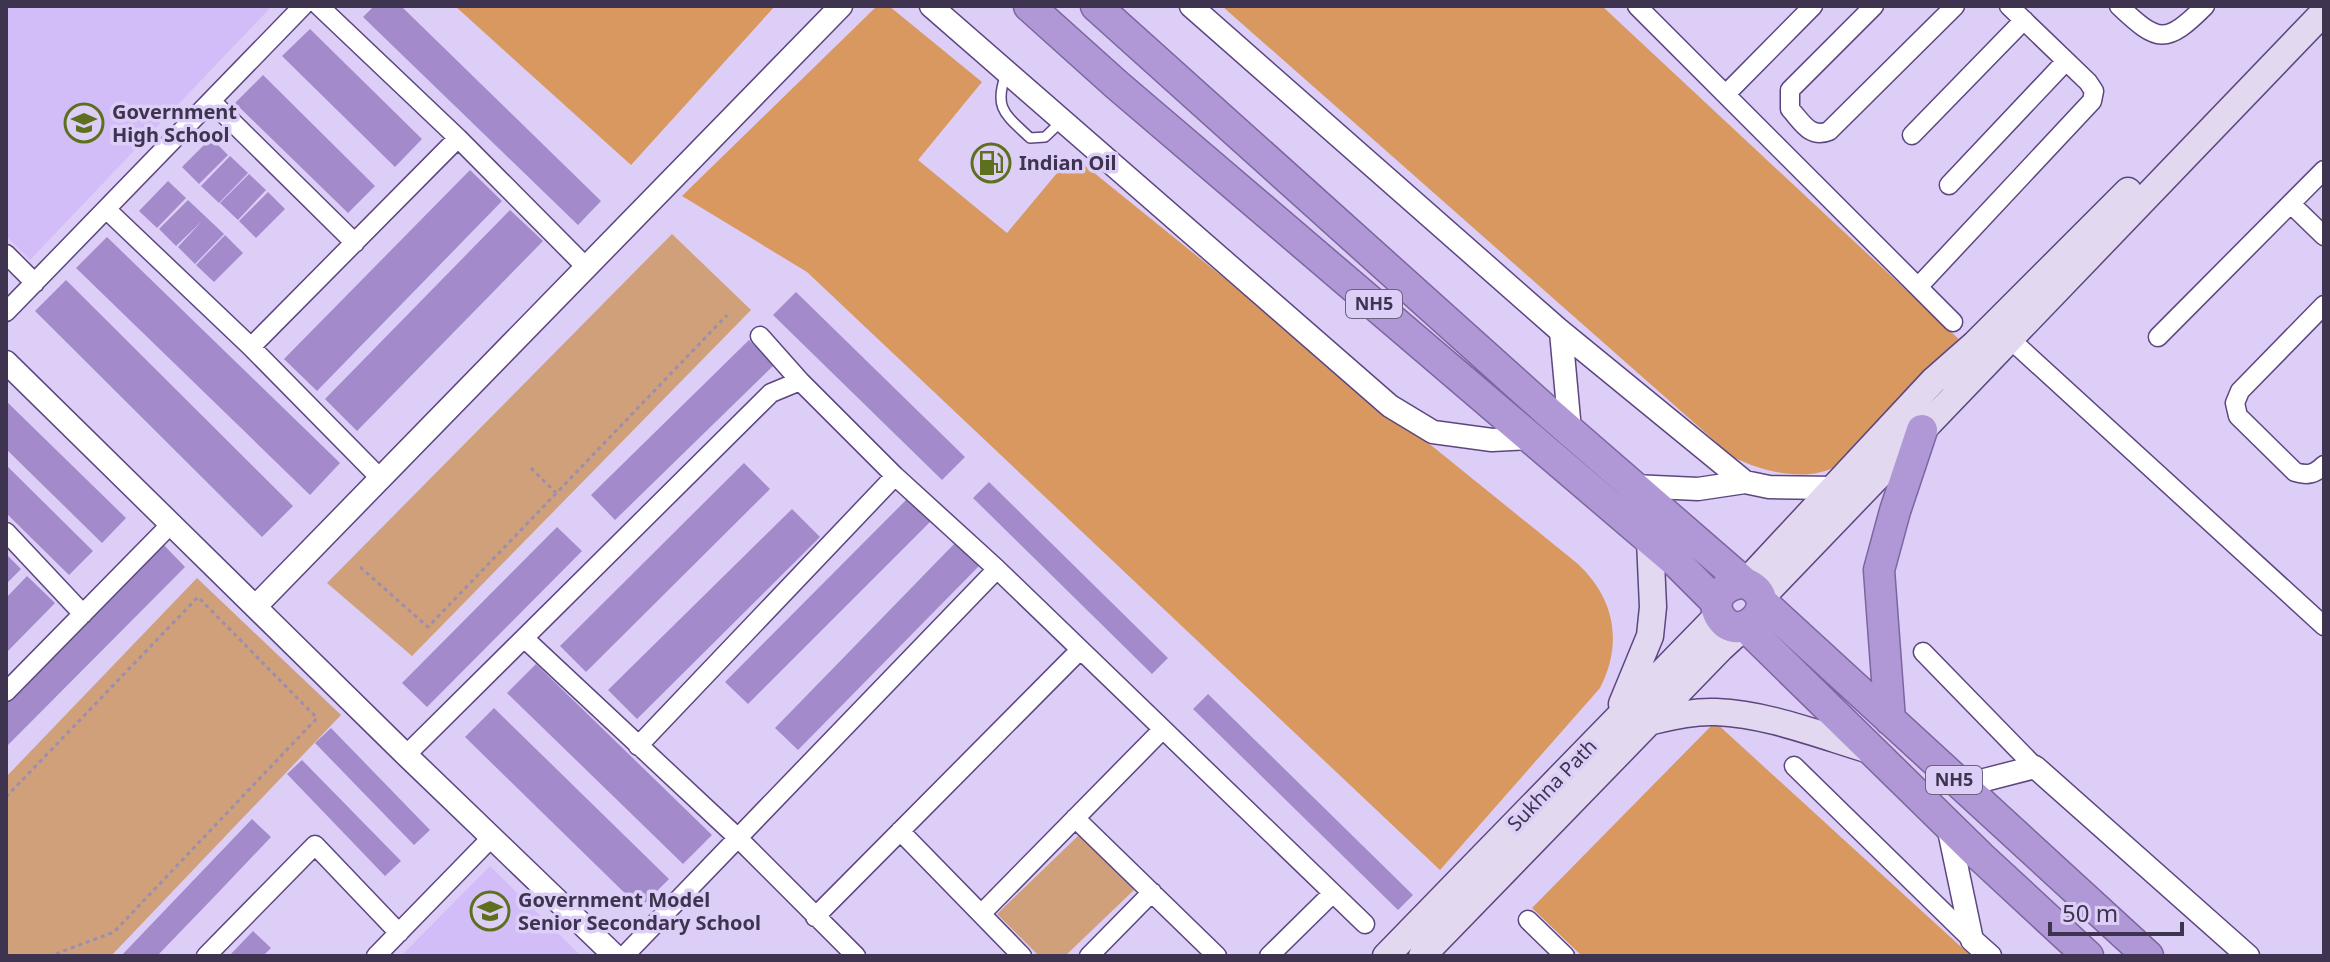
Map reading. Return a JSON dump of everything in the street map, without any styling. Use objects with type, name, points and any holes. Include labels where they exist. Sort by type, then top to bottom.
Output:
[{"type":"highway","name":"NH5","points":[[1029,6],[1117,85],[1650,540],[1741,604],[1890,720],[2148,956]]},
{"type":"highway","name":"NH5","points":[[1096,6],[1633,486],[1873,751],[1948,826],[2088,956]]},
{"type":"highway","points":[[1890,720],[1879,570],[1922,430]]},
{"type":"main road","points":[[1741,604],[1835,488],[1933,381],[1975,344],[2186,134],[2309,6]]},
{"type":"main road","points":[[1741,604],[1922,430],[2324,12]]},
{"type":"main road","points":[[1614,722],[1650,636],[1653,607],[1650,540]]},
{"type":"main road","name":"Sukhna Path","points":[[1386,956],[1614,722],[1741,604]]},
{"type":"main road","name":"Sukhna Path","points":[[1422,956],[1648,722],[1741,604]]},
{"type":"main road","points":[[1648,722],[1713,712],[1741,714],[1873,751]]},
{"type":"street","points":[[6,312],[303,6]]},
{"type":"street","points":[[319,6],[458,138],[587,268]]},
{"type":"street","points":[[256,606],[841,6]]},
{"type":"street","points":[[931,6],[1390,406],[1433,432],[1492,440],[1531,438]]},
{"type":"street","points":[[1191,6],[1561,332],[1745,482]]},
{"type":"street","points":[[1637,6],[1953,322]]},
{"type":"street","points":[[1726,94],[1813,6]]},
{"type":"street","points":[[1874,6],[1790,90],[1790,109],[1812,133],[1821,135],[1829,131],[1955,6]]},
{"type":"street","points":[[1918,287],[2092,101],[2094,91],[2088,82],[2009,6]]},
{"type":"street","points":[[2119,6],[2146,32],[2158,35],[2185,26],[2205,6]]},
{"type":"street","points":[[1912,135],[2024,20]]},
{"type":"street","points":[[1949,185],[2066,61]]},
{"type":"street","points":[[211,101],[355,243]]},
{"type":"street","points":[[251,347],[458,138]]},
{"type":"street","points":[[2158,337],[2324,170]]},
{"type":"street","points":[[2291,204],[2324,236]]},
{"type":"street","points":[[106,209],[251,347],[381,479]]},
{"type":"street","points":[[6,254],[35,283]]},
{"type":"street","points":[[2324,305],[2240,391],[2235,408],[2238,416],[2295,472],[2305,475],[2316,472],[2324,465]]},
{"type":"street","points":[[1561,332],[1570,430]]},
{"type":"street","points":[[760,336],[800,381],[895,476],[997,569],[1365,924]]},
{"type":"street","points":[[2010,339],[2324,626]]},
{"type":"street","points":[[6,362],[615,956]]},
{"type":"street","points":[[406,755],[771,393],[800,381]]},
{"type":"street","points":[[638,746],[895,476]]},
{"type":"street","points":[[1633,486],[1698,489],[1745,482],[1769,487],[1835,488]]},
{"type":"street","points":[[6,692],[172,523]]},
{"type":"street","points":[[6,532],[83,614]]},
{"type":"street","points":[[624,956],[997,569]]},
{"type":"street","points":[[524,638],[738,838],[856,956]]},
{"type":"street","points":[[815,917],[1079,651]]},
{"type":"street","points":[[1923,652],[2035,767],[2248,956]]},
{"type":"street","points":[[981,914],[1162,730]]},
{"type":"street","points":[[1794,766],[1990,956]]},
{"type":"street","points":[[1961,786],[2035,767]]},
{"type":"street","points":[[1075,818],[1217,956]]},
{"type":"street","points":[[1948,826],[1972,940]]},
{"type":"street","points":[[900,831],[1022,956]]},
{"type":"street","points":[[376,956],[492,837]]},
{"type":"street","points":[[206,956],[315,845],[399,933]]},
{"type":"street","points":[[1089,956],[1152,892]]},
{"type":"street","points":[[1269,956],[1332,894]]},
{"type":"street","points":[[1528,920],[1565,956]]},
{"type":"lane","points":[[1007,71],[999,92],[1000,104],[1005,114],[1030,138],[1045,137],[1063,120]]},
{"type":"path","points":[[360,567],[428,627],[727,315]]},
{"type":"path","points":[[531,468],[556,493]]},
{"type":"path","points":[[6,797],[198,597],[317,718],[114,932],[50,956]]},
{"type":"shaded area","name":"Government High School","points":[[9,6],[272,6],[30,260],[6,236],[6,9]]},
{"type":"shaded area","points":[[455,6],[775,6],[631,165]]},
{"type":"shaded area","points":[[877,6],[889,6],[982,82],[918,160],[1007,233],[1072,155],[1578,564],[1591,578],[1612,622],[1611,655],[1600,688],[1440,870],[807,272],[682,196]]},
{"type":"shaded area","points":[[1222,6],[1602,6],[1963,343],[1854,452],[1828,470],[1786,474],[1733,457]]},
{"type":"shaded area","points":[[672,234],[751,310],[412,656],[327,583]]},
{"type":"shaded area","points":[[197,578],[341,715],[111,956],[6,956],[6,777]]},
{"type":"shaded area","points":[[1715,722],[1971,956],[1582,956],[1532,908]]},
{"type":"shaded area","points":[[1080,834],[1134,890],[1065,956],[1039,956],[997,914]]},
{"type":"shaded area","name":"Government Model Senior Secondary School","points":[[490,866],[581,956],[401,956]]},
{"type":"building","points":[[374,6],[401,6],[601,201],[578,225],[363,17]]},
{"type":"building","points":[[310,29],[422,139],[395,167],[282,56]]},
{"type":"building","points":[[263,75],[375,186],[348,213],[235,103]]},
{"type":"building","points":[[211,138],[228,155],[199,184],[182,167]]},
{"type":"building","points":[[230,156],[248,173],[219,203],[201,186]]},
{"type":"building","points":[[470,170],[502,201],[317,391],[284,359]]},
{"type":"building","points":[[249,174],[266,190],[238,220],[220,203]]},
{"type":"building","points":[[168,181],[186,198],[157,228],[139,211]]},
{"type":"building","points":[[268,192],[285,209],[256,238],[239,221]]},
{"type":"building","points":[[188,200],[224,234],[195,264],[178,247],[202,221],[176,246],[159,229]]},
{"type":"building","points":[[510,210],[543,241],[357,431],[325,399]]},
{"type":"building","points":[[225,235],[243,253],[214,282],[196,265]]},
{"type":"building","points":[[107,237],[340,463],[310,495],[76,268]]},
{"type":"building","points":[[66,280],[293,506],[262,537],[35,311]]},
{"type":"building","points":[[796,292],[965,457],[942,480],[773,315]]},
{"type":"building","points":[[749,340],[774,365],[615,520],[591,495]]},
{"type":"building","points":[[6,401],[126,518],[102,543],[6,449]]},
{"type":"building","points":[[744,463],[770,489],[586,672],[560,646]]},
{"type":"building","points":[[6,465],[93,551],[69,575],[6,513]]},
{"type":"building","points":[[989,482],[1168,658],[1152,674],[973,498]]},
{"type":"building","points":[[908,498],[931,521],[748,704],[725,682]]},
{"type":"building","points":[[792,509],[820,537],[637,719],[608,690]]},
{"type":"building","points":[[557,527],[582,551],[427,707],[402,683]]},
{"type":"building","points":[[162,543],[185,567],[6,747],[6,700]]},
{"type":"building","points":[[955,543],[979,566],[798,750],[775,728]]},
{"type":"building","points":[[6,554],[21,569],[6,584]]},
{"type":"building","points":[[27,576],[55,603],[6,653],[6,598]]},
{"type":"building","points":[[536,664],[712,835],[683,864],[507,693]]},
{"type":"building","points":[[1208,694],[1413,895],[1398,910],[1193,709]]},
{"type":"building","points":[[494,708],[669,879],[640,908],[465,737]]},
{"type":"building","points":[[331,728],[430,830],[414,845],[315,743]]},
{"type":"building","points":[[302,760],[401,861],[385,876],[287,774]]},
{"type":"building","points":[[252,819],[271,837],[213,898],[157,956],[121,956]]},
{"type":"building","points":[[253,931],[271,948],[263,956],[229,956]]},
{"type":"place","name":"Government High School","points":[[84,123]]},
{"type":"place","name":"Indian Oil","points":[[991,163]]},
{"type":"place","name":"Government Model Senior Secondary School","points":[[490,911]]}]
